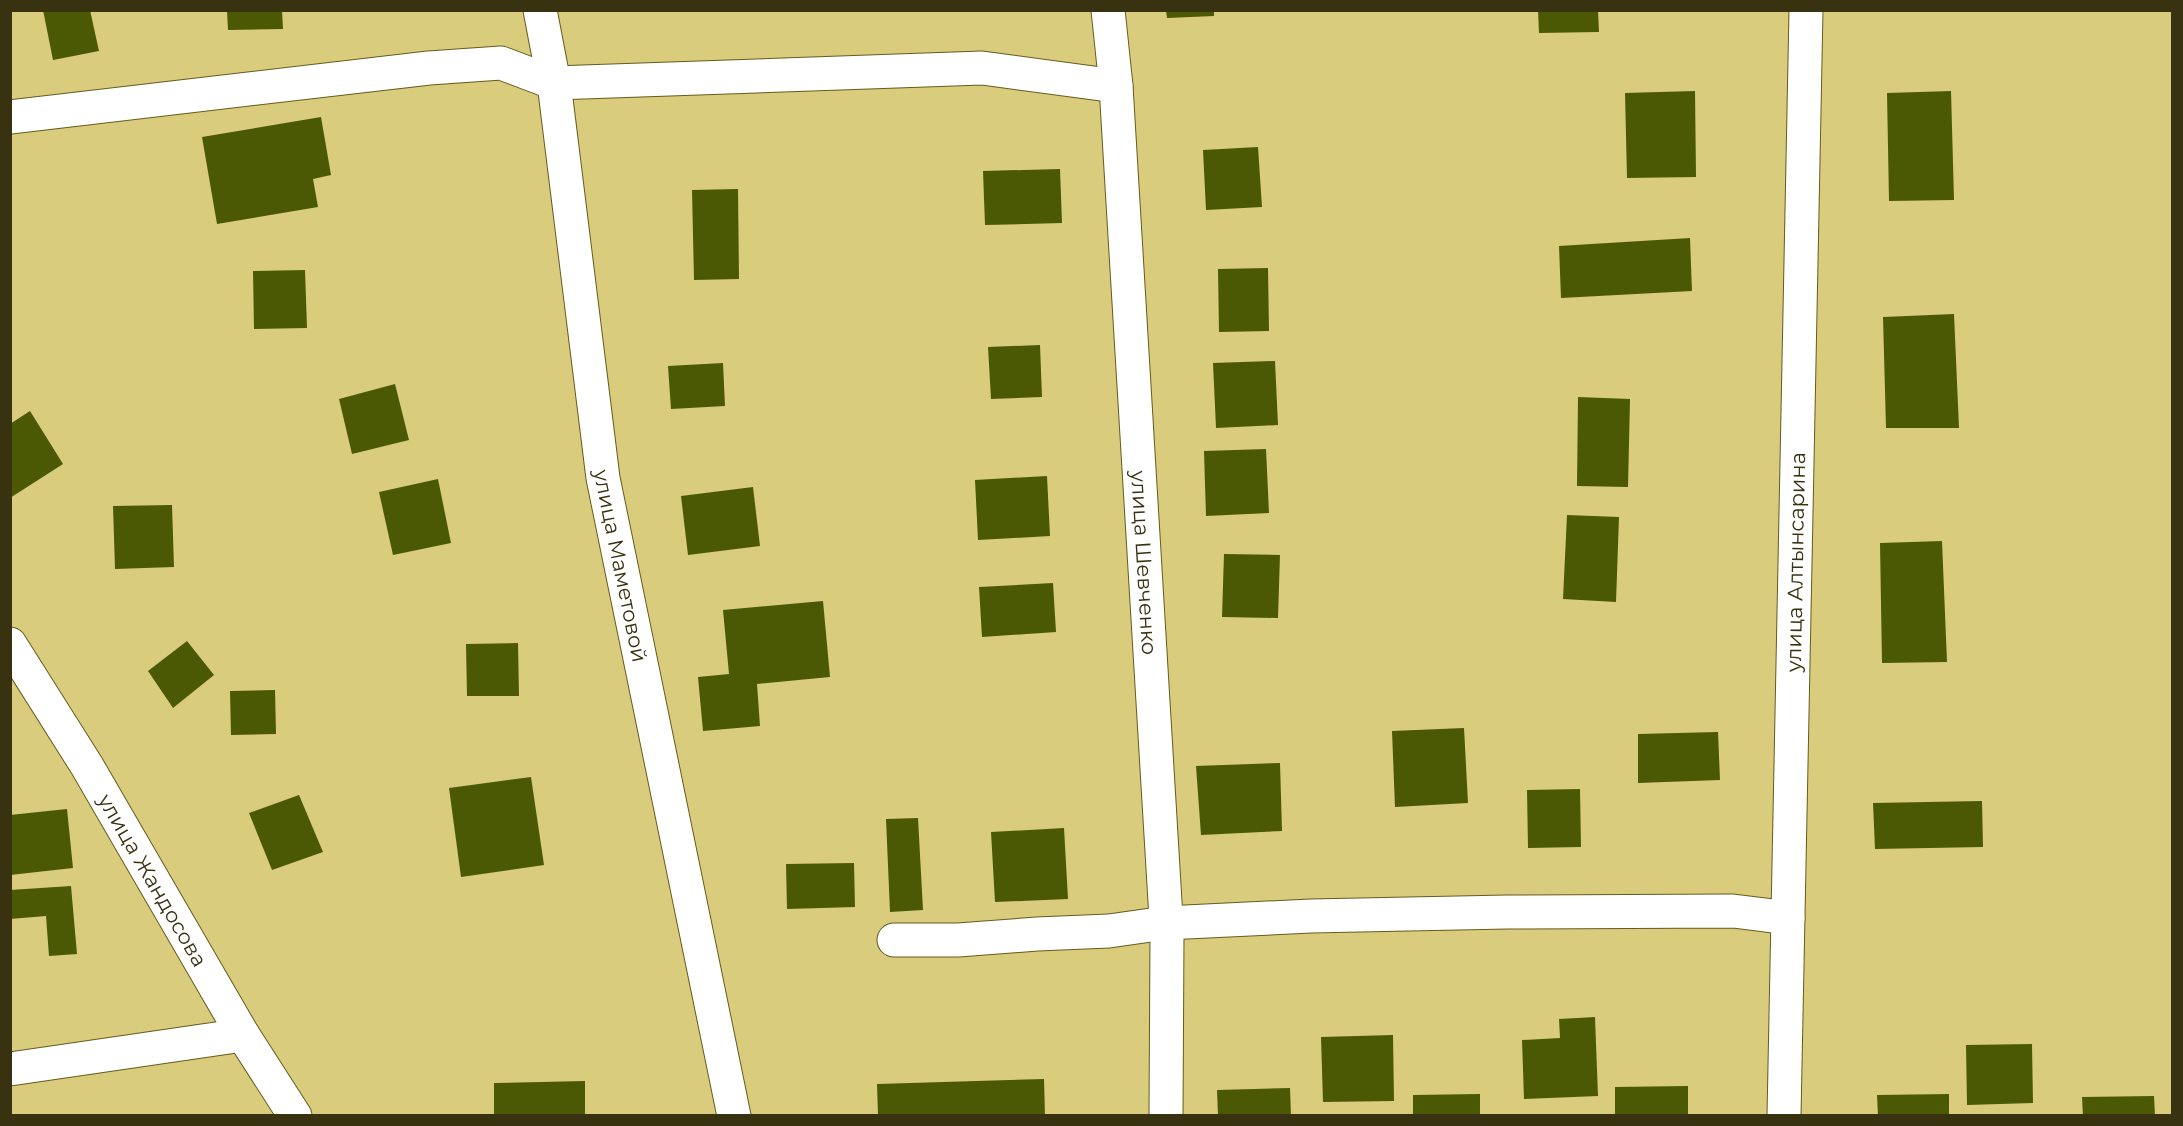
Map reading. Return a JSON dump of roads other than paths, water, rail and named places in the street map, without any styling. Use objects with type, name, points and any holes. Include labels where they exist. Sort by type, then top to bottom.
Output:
[{"type":"street","name":"улица Маметовой","points":[[540,10],[554,83],[603,478],[734,1116]]},
{"type":"street","name":"улица Шевченко","points":[[1108,10],[1116,86],[1166,922],[1167,1116]]},
{"type":"street","name":"улица Алтынсарина","points":[[1784,1116],[1806,10]]},
{"type":"street","points":[[10,117],[417,70],[501,63],[554,83],[982,68],[1116,86]]},
{"type":"street","name":"улица Жандосова","points":[[10,644],[87,766],[243,1035],[295,1116]]},
{"type":"street","points":[[894,940],[958,940],[1110,931],[1166,922],[1311,916],[1518,911],[1733,910],[1788,918]]},
{"type":"street","points":[[10,1069],[243,1035]]}]
